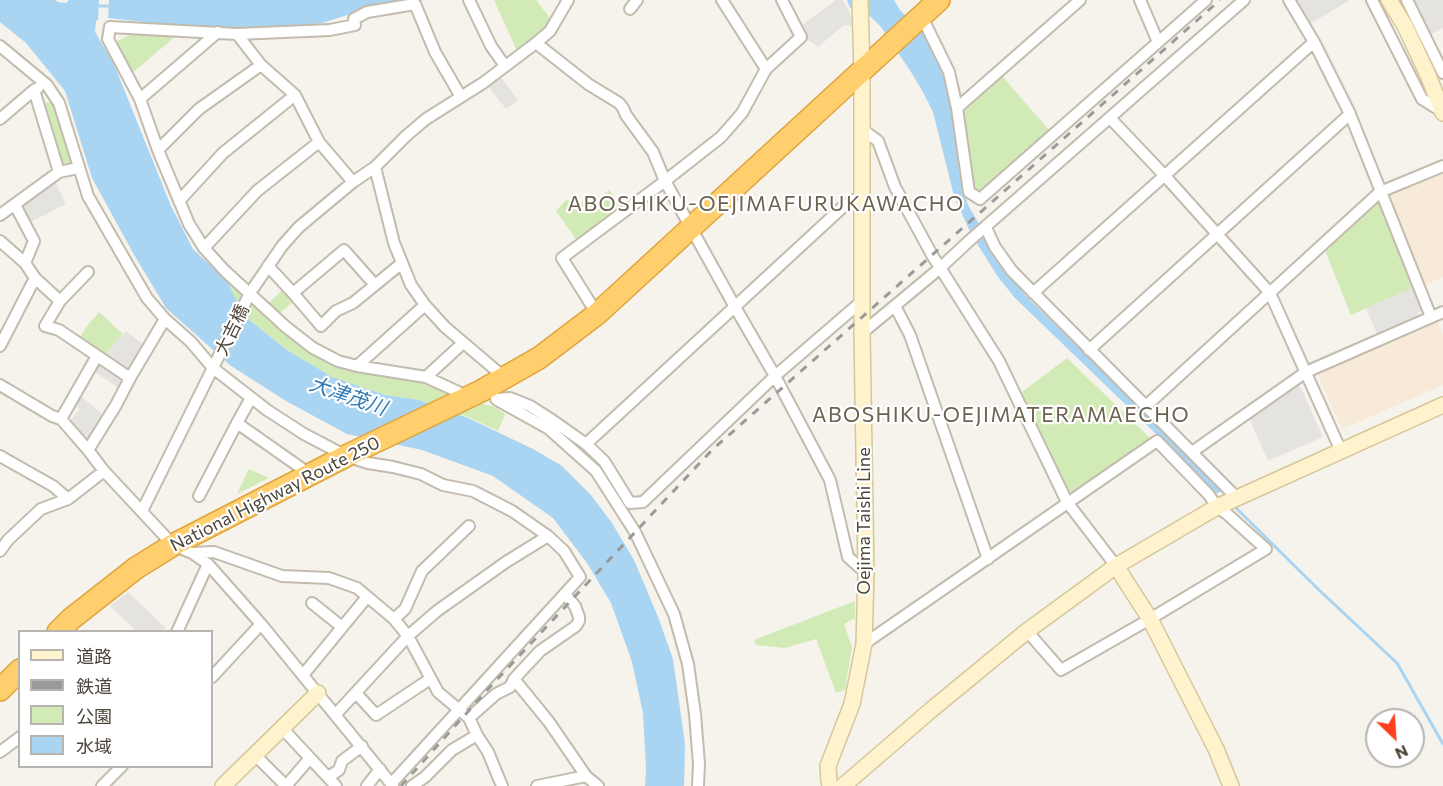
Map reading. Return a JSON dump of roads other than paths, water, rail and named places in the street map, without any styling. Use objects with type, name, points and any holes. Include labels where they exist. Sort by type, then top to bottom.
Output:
[{"type":"highway","name":"National Highway Route 250","points":[[60,630],[136,568],[183,549],[346,456],[481,395],[538,358],[597,314],[939,0]]},
{"type":"highway","points":[[0,690],[18,672]]},
{"type":"street","points":[[469,0],[491,46],[505,66]]},
{"type":"street","name":"大吉橋","points":[[142,511],[250,292],[282,246],[299,227],[353,182],[375,167],[426,119],[483,83],[550,31],[568,0]]},
{"type":"street","points":[[722,0],[766,69]]},
{"type":"street","points":[[597,314],[562,258],[721,137],[742,113],[766,69],[801,37],[782,0]]},
{"type":"street","points":[[957,108],[1080,0]]},
{"type":"street","points":[[1140,0],[1158,42]]},
{"type":"street","points":[[922,17],[949,72],[957,108],[969,192],[980,199],[1206,0]]},
{"type":"street","points":[[862,333],[939,269],[1244,0]]},
{"type":"street","points":[[1289,0],[1314,42],[1350,114],[1431,317]]},
{"type":"street","points":[[1372,0],[1422,99],[1443,112]]},
{"type":"street","points":[[1389,0],[1405,26],[1443,112]]},
{"type":"street","points":[[1407,0],[1443,73]]},
{"type":"street","points":[[461,97],[435,52],[415,4],[367,12],[354,19],[355,25],[330,30],[237,34],[110,27],[108,39],[140,99],[158,150],[189,224],[204,248],[225,271],[286,327],[313,348],[338,361],[426,377],[481,395],[549,429],[596,471],[635,531],[674,614],[688,664],[695,714],[699,764],[698,786]]},
{"type":"street","name":"Oejima Taishi Line","points":[[830,786],[828,766],[852,704],[864,644],[866,573],[860,7]]},
{"type":"street","points":[[140,99],[218,32]]},
{"type":"street","points":[[237,34],[261,65],[295,95],[319,142],[353,182]]},
{"type":"street","points":[[1033,293],[1314,42]]},
{"type":"street","points":[[536,43],[588,84],[619,103],[653,152],[665,181],[776,376],[830,480],[848,557],[866,573]]},
{"type":"street","points":[[0,46],[47,85],[59,103],[88,196],[147,298],[191,342],[213,368],[267,410],[304,434],[346,456],[421,474],[443,485],[473,491],[512,511],[548,536],[564,551],[580,577],[392,785],[336,714],[208,564],[183,549],[142,511],[104,471],[61,418],[52,416],[0,385]]},
{"type":"street","points":[[158,150],[199,109],[261,65]]},
{"type":"street","points":[[0,119],[34,90],[47,85]]},
{"type":"street","points":[[34,90],[59,172]]},
{"type":"street","points":[[179,201],[223,153],[295,95]]},
{"type":"street","points":[[1089,350],[1350,114]]},
{"type":"street","points":[[1110,118],[1270,293],[1341,451]]},
{"type":"street","points":[[862,129],[878,141],[895,187],[939,269],[999,361],[1067,502],[1116,566],[1150,620],[1216,749],[1231,786]]},
{"type":"street","points":[[204,248],[256,192],[319,142]]},
{"type":"street","points":[[1147,405],[1380,192],[1443,166]]},
{"type":"street","points":[[375,167],[394,243],[411,285],[444,327],[505,378]]},
{"type":"street","points":[[0,215],[59,172],[78,168]]},
{"type":"street","points":[[586,444],[845,205],[862,196]]},
{"type":"street","points":[[15,205],[34,241],[25,263]]},
{"type":"street","points":[[986,228],[995,247],[1033,293],[1147,405],[1237,498]]},
{"type":"street","points":[[0,241],[25,263],[35,278],[60,302]]},
{"type":"street","points":[[293,293],[344,250],[375,285]]},
{"type":"street","points":[[268,266],[321,326],[336,311],[353,303],[402,263]]},
{"type":"street","points":[[88,272],[60,302],[45,326],[59,330],[130,378]]},
{"type":"street","points":[[0,346],[35,278]]},
{"type":"street","points":[[481,395],[510,398],[530,406],[552,420],[586,444],[604,461],[630,503],[643,502],[776,376],[862,301]]},
{"type":"street","points":[[357,366],[425,305]]},
{"type":"street","points":[[895,306],[910,335],[988,559]]},
{"type":"street","points":[[1192,452],[1306,372],[1443,312]]},
{"type":"street","points":[[88,450],[165,318]]},
{"type":"street","points":[[426,377],[463,343]]},
{"type":"street","points":[[61,418],[97,356]]},
{"type":"street","points":[[199,496],[251,398]]},
{"type":"street","points":[[843,786],[931,710],[1027,632],[1116,566],[1217,507],[1443,405]]},
{"type":"street","points":[[237,423],[311,475]]},
{"type":"street","points":[[864,644],[1156,441],[1209,495],[1217,507],[1266,549],[1150,620],[1061,670],[1027,632]]},
{"type":"street","points":[[0,456],[53,486],[68,499]]},
{"type":"street","points":[[0,551],[8,540],[42,508],[68,499],[104,471]]},
{"type":"street","points":[[394,619],[405,609],[423,571],[469,526]]},
{"type":"street","points":[[336,714],[408,636],[437,611],[506,562],[548,536]]},
{"type":"street","points":[[183,549],[214,552],[282,576],[329,578],[357,588],[394,619],[408,636],[438,692],[470,718],[488,752],[498,785]]},
{"type":"street","points":[[178,630],[208,564]]},
{"type":"street","points":[[470,718],[496,694],[510,687],[514,679],[540,651],[576,626],[579,617],[575,606],[565,594]]},
{"type":"street","points":[[303,675],[367,597]]},
{"type":"street","points":[[312,603],[342,627]]},
{"type":"street","points":[[213,675],[261,624]]},
{"type":"street","points":[[356,693],[376,716],[430,679]]},
{"type":"street","points":[[514,679],[549,722],[586,776],[598,786]]},
{"type":"street","points":[[223,786],[318,693]]},
{"type":"street","points":[[282,728],[336,786]]},
{"type":"street","points":[[412,786],[425,777],[452,750],[477,735]]},
{"type":"street","points":[[0,752],[18,738]]},
{"type":"street","points":[[328,777],[339,771],[342,761],[362,746]]},
{"type":"street","points":[[255,755],[286,786],[310,758]]},
{"type":"street","points":[[816,786],[828,766]]},
{"type":"street","points":[[102,786],[120,768]]},
{"type":"street","points":[[367,786],[380,769]]},
{"type":"street","points":[[537,786],[586,776]]},
{"type":"water","name":"大津茂川","points":[[0,0],[55,0],[66,3],[69,0],[99,0],[95,32],[113,62],[171,206],[193,249],[228,282],[248,319],[287,350],[332,377],[385,395],[419,400],[468,418],[533,449],[562,466],[591,495],[612,523],[634,560],[673,659],[685,744],[684,786],[645,786],[643,713],[632,662],[611,603],[587,563],[553,518],[493,476],[422,450],[347,434],[286,401],[231,366],[166,308],[92,178],[65,91],[26,43],[0,22]]},
{"type":"water","points":[[109,0],[424,0],[370,8],[322,23],[280,27],[191,27],[108,18]]},
{"type":"water","points":[[847,0],[894,0],[900,10],[923,33],[947,86],[961,184],[968,205],[1009,275],[1026,296],[1224,490],[1215,494],[1015,298],[998,277],[971,234],[954,196],[933,112],[924,94],[881,27],[867,13],[850,8]]},
{"type":"waterway","points":[[97,6],[111,6]]},
{"type":"waterway","points":[[1232,504],[1397,663],[1443,744]]},
{"type":"railway","points":[[401,786],[491,686],[712,450],[1220,0]]},
{"type":"district","name":"ABOSHIKU-OEJIMAFURUKAWACHO","points":[[766,204]]},
{"type":"district","name":"ABOSHIKU-OEJIMATERAMAECHO","points":[[1001,415]]}]
